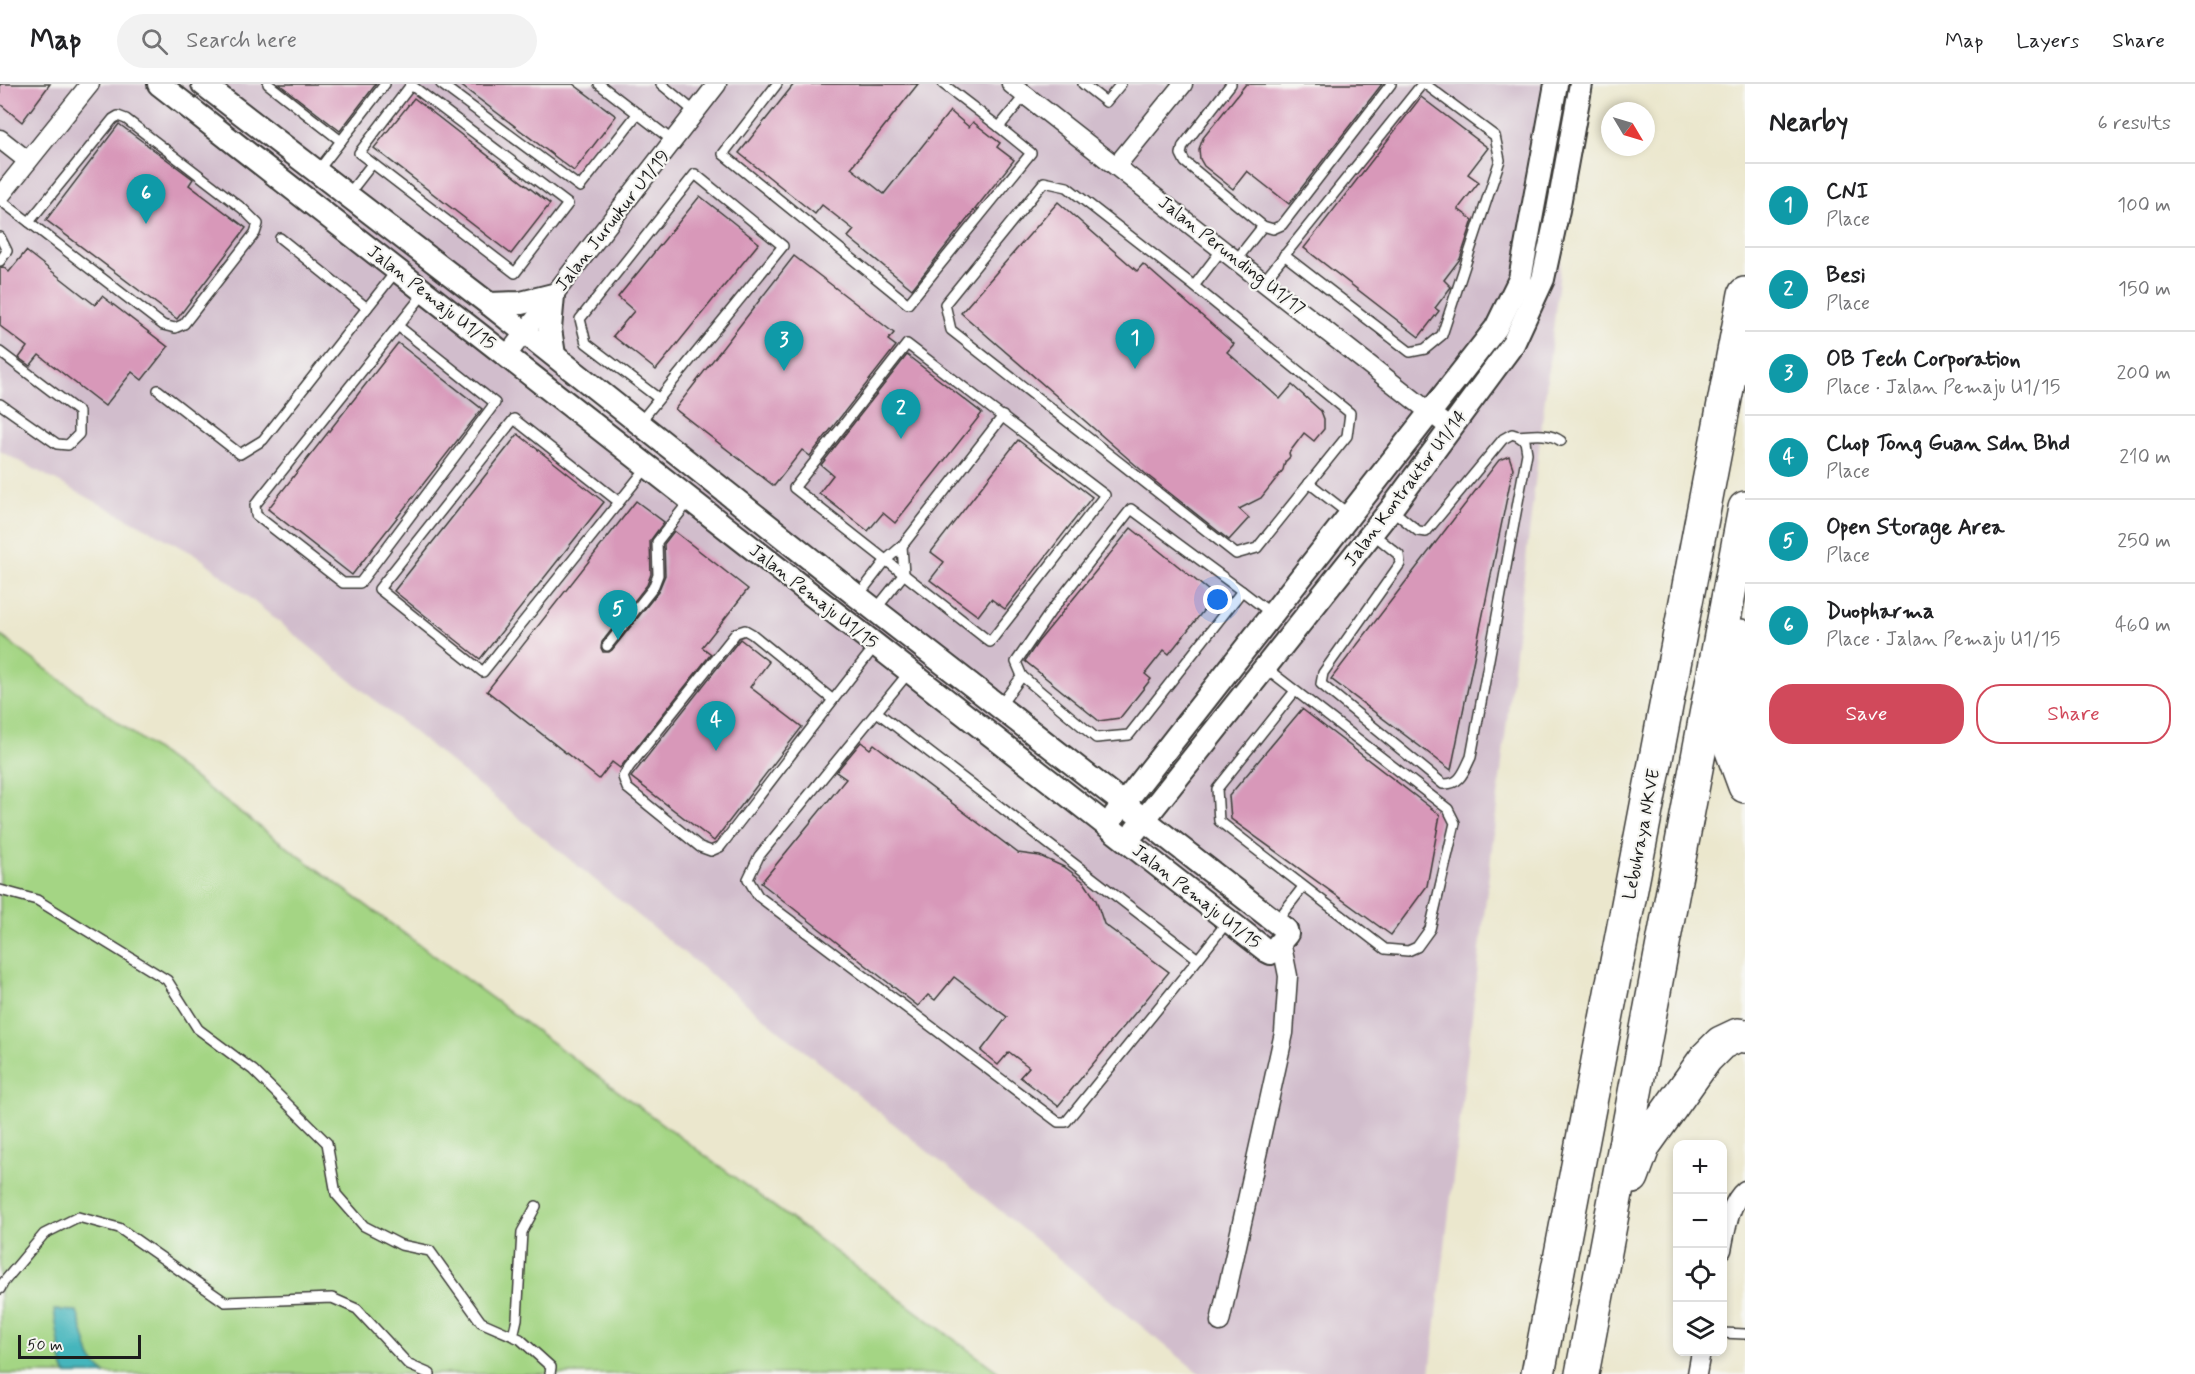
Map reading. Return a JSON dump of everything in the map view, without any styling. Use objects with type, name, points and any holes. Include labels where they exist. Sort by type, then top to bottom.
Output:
[{"type":"highway","name":"Lebuhraya NKVE","points":[[1538,1374],[1745,294]]},
{"type":"highway","points":[[1582,1374],[1745,508]]},
{"type":"highway","points":[[1745,601],[1739,643],[1731,748],[1745,786]]},
{"type":"highway","points":[[1593,1317],[1616,1243],[1635,1167],[1644,1145],[1706,1058],[1720,1043],[1738,1035],[1745,1036]]},
{"type":"street","points":[[0,198],[90,84]]},
{"type":"street","name":"Jalan Pemaju U1/15","points":[[159,84],[1271,953],[1278,932],[1144,819],[857,596],[525,332],[203,84]]},
{"type":"street","name":"Jalan Juruukur U1/19","points":[[507,355],[717,84]]},
{"type":"street","points":[[1117,165],[1182,84]]},
{"type":"street","name":"Jalan Kontraktor U1/14","points":[[1107,826],[1497,328],[1520,279],[1556,84]]},
{"type":"street","name":"Jalan Kontraktor U1/14","points":[[1126,841],[1391,509],[1513,344],[1543,279],[1581,84]]},
{"type":"street","name":"Jalan Perunding U1/17","points":[[1018,89],[1451,429]]},
{"type":"street","points":[[0,139],[28,161]]},
{"type":"street","points":[[489,304],[521,303],[553,296],[550,329],[554,355]]},
{"type":"street","points":[[1220,1322],[1284,1033],[1287,976],[1278,932]]},
{"type":"street","points":[[1723,1248],[1737,1217],[1740,1195],[1745,1190]]},
{"type":"street","points":[[1697,1374],[1700,1356]]},
{"type":"lane","points":[[268,84],[341,141]]},
{"type":"lane","points":[[317,172],[385,84]]},
{"type":"lane","points":[[411,84],[568,204],[515,273],[372,164],[359,153],[411,84]]},
{"type":"lane","points":[[441,84],[580,187],[638,113]]},
{"type":"lane","points":[[599,84],[673,141]]},
{"type":"lane","points":[[661,84],[695,112]]},
{"type":"lane","points":[[777,84],[723,154],[909,304],[1031,153],[943,84]]},
{"type":"lane","points":[[1083,84],[1106,102],[1121,84]]},
{"type":"lane","points":[[1231,84],[1184,146],[1181,154],[1185,162],[1263,226],[1274,229],[1282,225],[1391,84]]},
{"type":"lane","points":[[1264,281],[1284,255],[1423,84],[1495,136],[1500,160],[1442,335],[1425,349],[1410,352],[1284,255]]},
{"type":"lane","points":[[999,127],[1018,89]]},
{"type":"lane","points":[[0,198],[29,222],[163,325],[175,327],[184,324],[255,233],[258,224],[243,209],[126,118],[118,116],[29,222]]},
{"type":"lane","points":[[347,195],[372,164]]},
{"type":"lane","points":[[639,423],[783,246],[695,174],[580,319],[586,343],[658,399]]},
{"type":"lane","points":[[1044,182],[1067,187],[1194,286],[1350,412],[1347,436],[1310,483],[1257,548],[1236,555],[951,330],[945,304],[1044,182]]},
{"type":"lane","points":[[1194,286],[1263,226]]},
{"type":"lane","points":[[0,237],[7,250],[0,261]]},
{"type":"lane","points":[[280,238],[367,308]]},
{"type":"lane","points":[[158,390],[240,454],[263,440],[397,270]]},
{"type":"lane","points":[[398,326],[495,403],[360,584],[343,583],[256,515],[255,505],[425,292]]},
{"type":"lane","points":[[907,344],[1003,416],[1106,495],[990,642],[794,488],[907,344]]},
{"type":"lane","points":[[0,352],[79,412],[79,434],[68,445],[57,444],[0,404]]},
{"type":"lane","points":[[857,596],[886,560],[902,546],[1003,416]]},
{"type":"lane","points":[[619,502],[514,419],[379,589],[483,672],[648,466]]},
{"type":"lane","points":[[1372,532],[1399,555],[1400,564],[1323,673],[1321,684],[1443,784],[1452,784],[1461,778],[1471,757],[1527,453],[1526,441],[1512,434],[1503,439],[1426,532],[1418,531],[1391,509]]},
{"type":"lane","points":[[1518,436],[1541,435],[1561,441]]},
{"type":"lane","points":[[1310,483],[1350,515]]},
{"type":"lane","points":[[607,646],[653,588],[658,576],[657,542],[690,499]]},
{"type":"lane","points":[[1242,591],[1129,735],[1096,738],[1022,676],[1016,662],[1051,610],[1131,509],[1242,591],[1272,614]]},
{"type":"lane","points":[[875,610],[904,574],[902,546]]},
{"type":"lane","points":[[833,700],[752,634],[744,630],[735,633],[629,767],[623,777],[627,788],[700,847],[711,851],[720,847],[876,645]]},
{"type":"lane","points":[[1265,667],[1448,809],[1455,823],[1430,929],[1417,947],[1408,951],[1385,949],[1219,821],[1217,789],[1295,691]]},
{"type":"lane","points":[[910,671],[759,856],[748,879],[758,896],[1058,1122],[1066,1122],[1071,1117],[1228,921]]},
{"type":"lane","points":[[1000,706],[1022,676]]},
{"type":"lane","points":[[877,712],[1198,959]]},
{"type":"lane","points":[[1278,932],[1303,887]]},
{"type":"lane","points":[[0,890],[37,900],[167,980],[198,1029],[253,1070],[327,1143],[336,1194],[364,1226],[401,1245],[430,1251],[481,1322],[520,1340],[551,1367],[550,1374]]},
{"type":"lane","points":[[513,1336],[517,1320],[522,1232],[536,1206]]},
{"type":"lane","points":[[0,1289],[3,1282],[44,1234],[78,1216],[119,1228],[225,1302],[332,1298],[357,1309],[409,1365],[430,1374]]},
{"type":"lane","points":[[1727,1333],[1745,1334]]},
{"type":"shaded area","points":[[0,84],[1582,84],[1430,1374],[1200,1374],[198,556],[0,451]]},
{"type":"green space","points":[[0,635],[1001,1374],[0,1374]]},
{"type":"water","points":[[54,1310],[77,1311],[91,1359],[105,1374],[66,1374],[63,1369]]},
{"type":"building","points":[[0,84],[50,84],[22,122],[0,104]]},
{"type":"building","points":[[279,84],[376,84],[340,131]]},
{"type":"building","points":[[459,84],[573,84],[616,116],[574,171]]},
{"type":"building","points":[[794,84],[918,84],[851,168],[884,194],[950,111],[969,127],[973,122],[1000,143],[997,147],[1014,160],[912,289],[848,237],[854,230],[822,205],[815,214],[739,153]]},
{"type":"building","points":[[1246,84],[1382,84],[1289,204],[1247,171],[1233,189],[1204,166],[1200,159],[1199,149],[1203,138]]},
{"type":"building","points":[[1421,97],[1488,148],[1468,174],[1479,182],[1458,209],[1473,220],[1460,259],[1444,280],[1451,287],[1435,308],[1439,311],[1419,337],[1304,248]]},
{"type":"building","points":[[414,98],[550,204],[511,254],[374,148]]},
{"type":"building","points":[[119,124],[193,179],[189,185],[246,228],[177,319],[46,220]]},
{"type":"building","points":[[700,196],[759,243],[656,370],[613,336],[634,311],[618,297]]},
{"type":"building","points":[[1058,202],[1137,271],[1143,264],[1234,344],[1227,352],[1280,399],[1292,385],[1321,411],[1324,429],[1314,441],[1304,433],[1289,453],[1290,457],[1285,462],[1283,470],[1261,498],[1239,509],[1249,518],[1229,540],[1147,475],[961,313]]},
{"type":"building","points":[[26,251],[95,305],[102,296],[168,347],[142,380],[132,372],[105,406],[39,355],[30,366],[19,358],[27,347],[0,326],[0,268],[3,267],[9,272]]},
{"type":"building","points":[[794,256],[894,333],[888,340],[896,346],[810,456],[802,450],[774,486],[675,409]]},
{"type":"building","points":[[398,343],[482,409],[352,575],[268,509]]},
{"type":"building","points":[[907,355],[982,413],[895,523],[883,513],[868,531],[819,493],[833,475],[821,465]]},
{"type":"building","points":[[518,434],[604,502],[480,659],[394,591]]},
{"type":"building","points":[[1018,440],[1092,497],[1005,609],[991,599],[978,616],[930,580],[944,562],[931,552]]},
{"type":"building","points":[[1509,456],[1513,468],[1451,770],[1331,679],[1499,460]]},
{"type":"building","points":[[636,501],[664,522],[650,541],[651,574],[647,585],[602,642],[603,652],[612,650],[658,592],[665,575],[664,544],[674,531],[748,589],[702,647],[711,654],[620,768],[612,762],[599,779],[487,691]]},
{"type":"building","points":[[1131,528],[1209,591],[1207,595],[1211,601],[1169,654],[1164,650],[1145,674],[1151,679],[1120,718],[1099,721],[1025,661]]},
{"type":"building","points":[[740,639],[769,662],[750,687],[802,727],[714,841],[631,777]]},
{"type":"building","points":[[1302,709],[1440,815],[1427,886],[1391,935],[1231,819],[1229,796]]},
{"type":"building","points":[[861,742],[870,749],[874,744],[1018,853],[1040,856],[1066,868],[1084,882],[1096,900],[1104,924],[1169,972],[1058,1106],[1020,1077],[1029,1067],[1009,1052],[998,1065],[981,1051],[1007,1017],[954,977],[935,1000],[928,995],[918,1006],[761,883],[846,779],[836,772]]},
{"type":"place","name":"Duopharma","points":[[146,224]]},
{"type":"place","name":"CNI","points":[[1135,369]]},
{"type":"place","name":"OB Tech Corporation","points":[[784,371]]},
{"type":"place","name":"Besi","points":[[901,439]]},
{"type":"place","name":"Open Storage Area","points":[[618,640]]},
{"type":"place","name":"Chop Tong Guan Sdn Bhd","points":[[716,751]]}]
